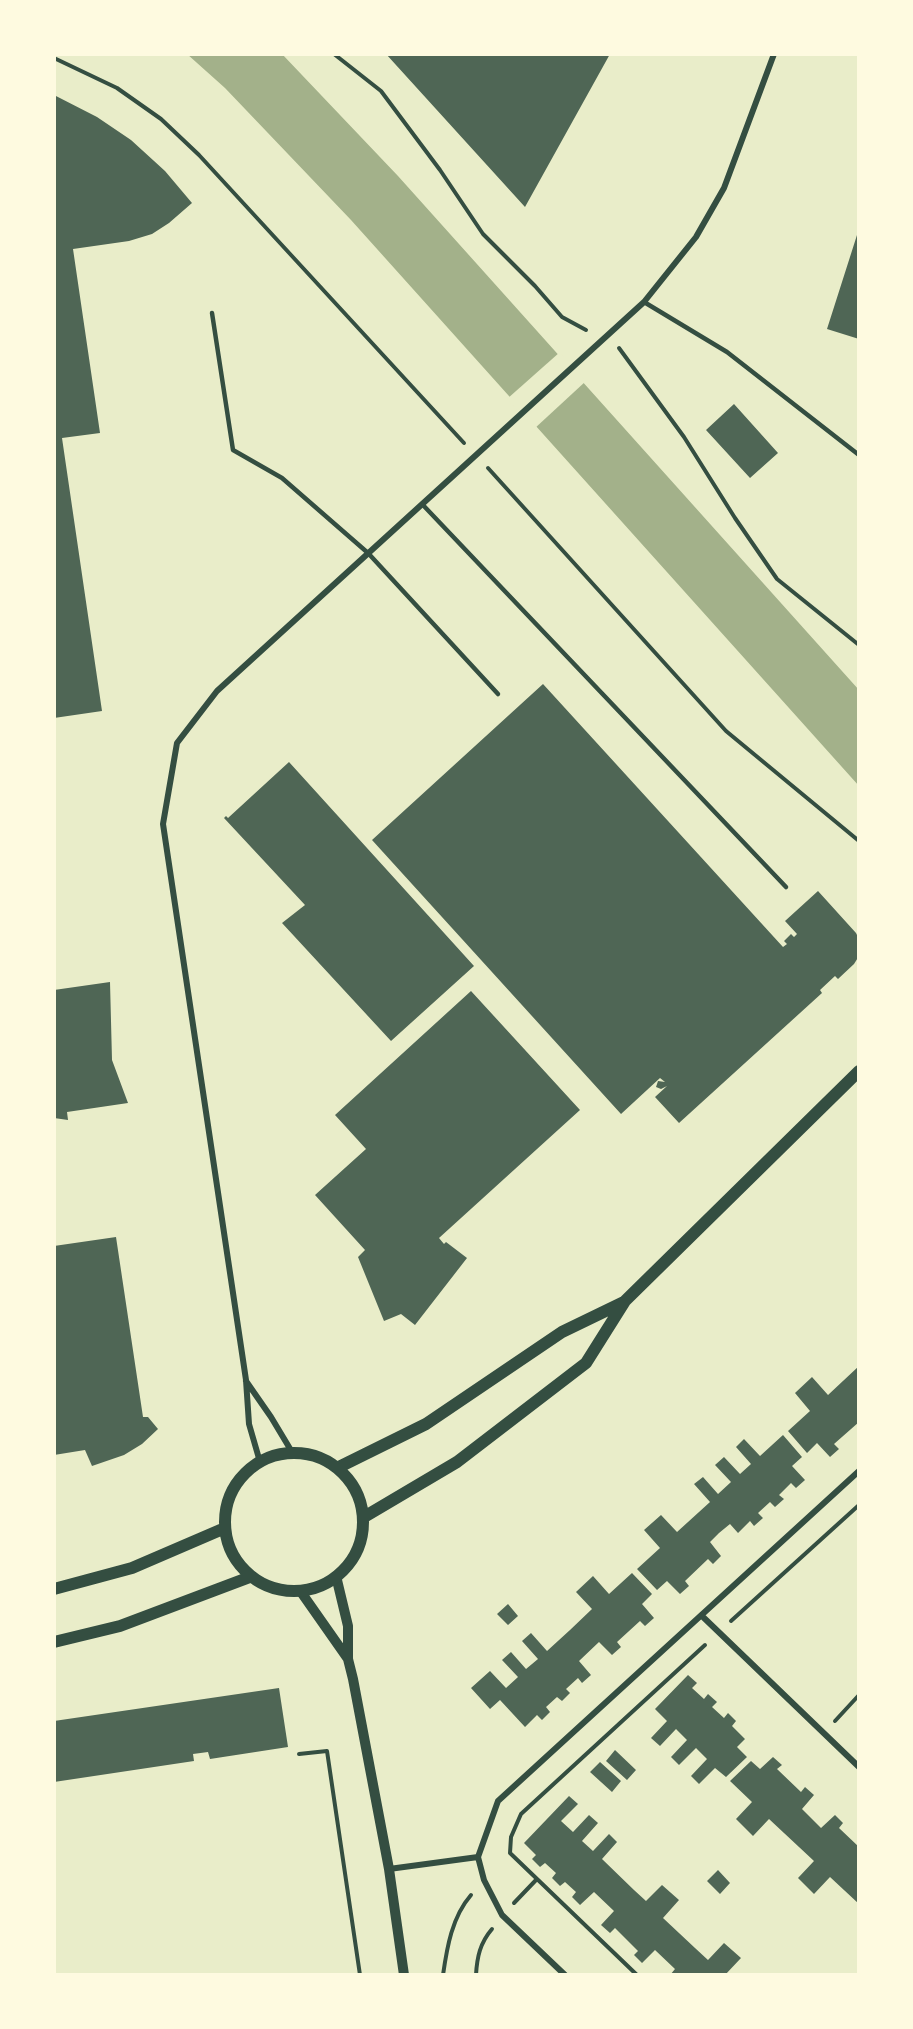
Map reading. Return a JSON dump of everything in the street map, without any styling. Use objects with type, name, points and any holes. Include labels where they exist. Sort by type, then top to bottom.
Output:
[{"type":"main road","points":[[364,1517],[457,1461],[586,1363],[625,1301],[859,1071]]},
{"type":"main road","points":[[339,1467],[426,1424],[562,1332],[625,1301]]},
{"type":"main road","points":[[292,1452],[317,1455],[339,1467],[356,1489],[364,1517],[360,1545],[346,1569],[320,1587],[301,1592],[274,1589],[250,1577],[234,1557],[225,1528],[227,1503],[235,1484],[250,1467],[270,1456],[292,1452]]},
{"type":"main road","points":[[54,1589],[132,1568],[225,1528]]},
{"type":"main road","points":[[54,1642],[120,1626],[250,1577]]},
{"type":"street","points":[[260,1462],[249,1424],[246,1380],[163,824],[177,743],[218,691],[644,302],[696,237],[724,189],[774,54]]},
{"type":"street","points":[[246,1380],[272,1417],[292,1452]]},
{"type":"street","points":[[565,1975],[502,1915],[484,1880],[477,1857],[498,1802],[859,1471]]},
{"type":"street","points":[[336,1576],[348,1626],[348,1659],[389,1869],[404,1975]]},
{"type":"street","points":[[301,1592],[348,1659]]},
{"type":"street","points":[[702,1616],[859,1767]]},
{"type":"street","points":[[389,1869],[477,1857]]},
{"type":"lane","points":[[644,302],[727,352],[859,455]]},
{"type":"lane","points":[[212,313],[233,450],[282,478],[368,553],[498,694]]},
{"type":"lane","points":[[422,504],[786,887]]},
{"type":"path","points":[[637,1975],[510,1853],[511,1837],[521,1814],[859,1505]]},
{"type":"path","points":[[824,1733],[859,1695]]},
{"type":"path","points":[[299,1754],[327,1751],[360,1975]]},
{"type":"path","points":[[443,1975],[448,1940],[458,1916],[468,1898],[484,1880]]},
{"type":"shaded area","points":[[187,54],[282,54],[398,176],[859,690],[859,786],[351,220],[225,88]]},
{"type":"pier","points":[[560,352],[586,381],[534,429],[507,399]]},
{"type":"building","points":[[386,54],[610,54],[525,207]]},
{"type":"building","points":[[54,95],[97,117],[131,140],[165,171],[192,203],[152,234],[129,241],[73,249],[100,433],[62,438],[102,711],[54,718]]},
{"type":"building","points":[[857,235],[859,236],[859,339],[827,329]]},
{"type":"building","points":[[734,404],[778,453],[750,478],[706,430]]},
{"type":"building","points":[[543,684],[783,947],[787,944],[784,941],[791,934],[794,937],[797,934],[785,921],[818,891],[859,939],[859,956],[854,964],[838,979],[835,976],[820,990],[822,993],[679,1123],[655,1097],[667,1086],[661,1089],[656,1087],[658,1081],[665,1082],[660,1078],[621,1114],[372,840]]},
{"type":"building","points":[[289,762],[474,966],[391,1041],[282,923],[305,905],[224,818],[226,816],[228,818]]},
{"type":"building","points":[[110,982],[112,1060],[128,1103],[67,1112],[68,1120],[54,1118],[54,990]]},
{"type":"building","points":[[471,991],[580,1110],[439,1238],[444,1244],[446,1242],[467,1258],[415,1325],[401,1314],[384,1321],[358,1257],[365,1250],[315,1195],[366,1149],[335,1115]]},
{"type":"building","points":[[116,1237],[143,1417],[148,1417],[158,1429],[142,1444],[124,1455],[92,1466],[85,1450],[54,1455],[54,1246]]},
{"type":"building","points":[[859,1366],[859,1422],[834,1444],[839,1449],[830,1457],[817,1443],[807,1453],[788,1431],[810,1411],[795,1393],[812,1377],[828,1395]]},
{"type":"building","points":[[783,1435],[802,1457],[792,1466],[805,1480],[796,1488],[791,1483],[779,1495],[784,1499],[775,1507],[770,1502],[758,1513],[763,1518],[754,1526],[750,1521],[738,1533],[730,1524],[719,1533],[710,1542],[721,1556],[713,1564],[708,1559],[685,1581],[689,1586],[680,1594],[667,1581],[657,1590],[637,1569],[660,1548],[644,1530],[661,1515],[677,1532],[710,1502],[694,1484],[703,1477],[718,1494],[731,1482],[715,1465],[724,1457],[740,1474],[751,1464],[736,1447],[744,1439],[760,1456]]},
{"type":"building","points":[[632,1573],[652,1594],[642,1604],[654,1618],[645,1626],[640,1621],[617,1642],[621,1647],[612,1655],[599,1642],[579,1661],[591,1675],[582,1683],[578,1678],[566,1689],[570,1693],[562,1701],[557,1697],[546,1707],[550,1712],[542,1720],[537,1715],[525,1727],[500,1700],[490,1709],[471,1688],[490,1671],[506,1688],[518,1677],[502,1660],[511,1652],[526,1669],[538,1659],[522,1641],[531,1633],[547,1651],[570,1630],[592,1609],[576,1592],[593,1576],[609,1594]]},
{"type":"building","points":[[508,1604],[518,1616],[508,1625],[497,1614]]},
{"type":"building","points":[[688,1675],[697,1683],[692,1688],[704,1699],[708,1694],[717,1702],[712,1707],[724,1718],[728,1713],[736,1721],[732,1726],[745,1739],[737,1747],[747,1757],[726,1777],[715,1768],[699,1784],[691,1776],[707,1759],[696,1748],[679,1765],[671,1757],[687,1740],[676,1729],[660,1746],[651,1738],[667,1721],[655,1709]]},
{"type":"building","points":[[279,1688],[288,1747],[210,1759],[208,1752],[193,1754],[194,1761],[54,1782],[54,1721]]},
{"type":"building","points":[[615,1750],[636,1770],[627,1780],[606,1761]]},
{"type":"building","points":[[773,1757],[782,1765],[777,1769],[801,1792],[805,1787],[814,1795],[802,1809],[821,1828],[835,1815],[843,1823],[839,1828],[859,1847],[859,1904],[830,1877],[814,1894],[798,1878],[814,1861],[769,1819],[753,1836],[736,1819],[752,1802],[730,1781],[751,1761],[760,1769]]},
{"type":"building","points":[[600,1762],[621,1781],[612,1792],[590,1772]]},
{"type":"building","points":[[569,1796],[578,1804],[561,1821],[573,1832],[589,1815],[598,1823],[582,1841],[593,1851],[609,1834],[617,1842],[602,1859],[634,1890],[646,1901],[662,1885],[679,1900],[663,1918],[708,1960],[724,1943],[741,1958],[725,1975],[670,1975],[675,1969],[655,1950],[642,1963],[634,1955],[638,1951],[615,1928],[610,1933],[601,1925],[614,1911],[594,1892],[580,1905],[572,1897],[576,1892],[565,1882],[560,1886],[552,1878],[556,1873],[545,1863],[540,1867],[532,1859],[536,1855],[524,1843]]},
{"type":"building","points":[[718,1870],[730,1883],[720,1894],[707,1881]]}]
